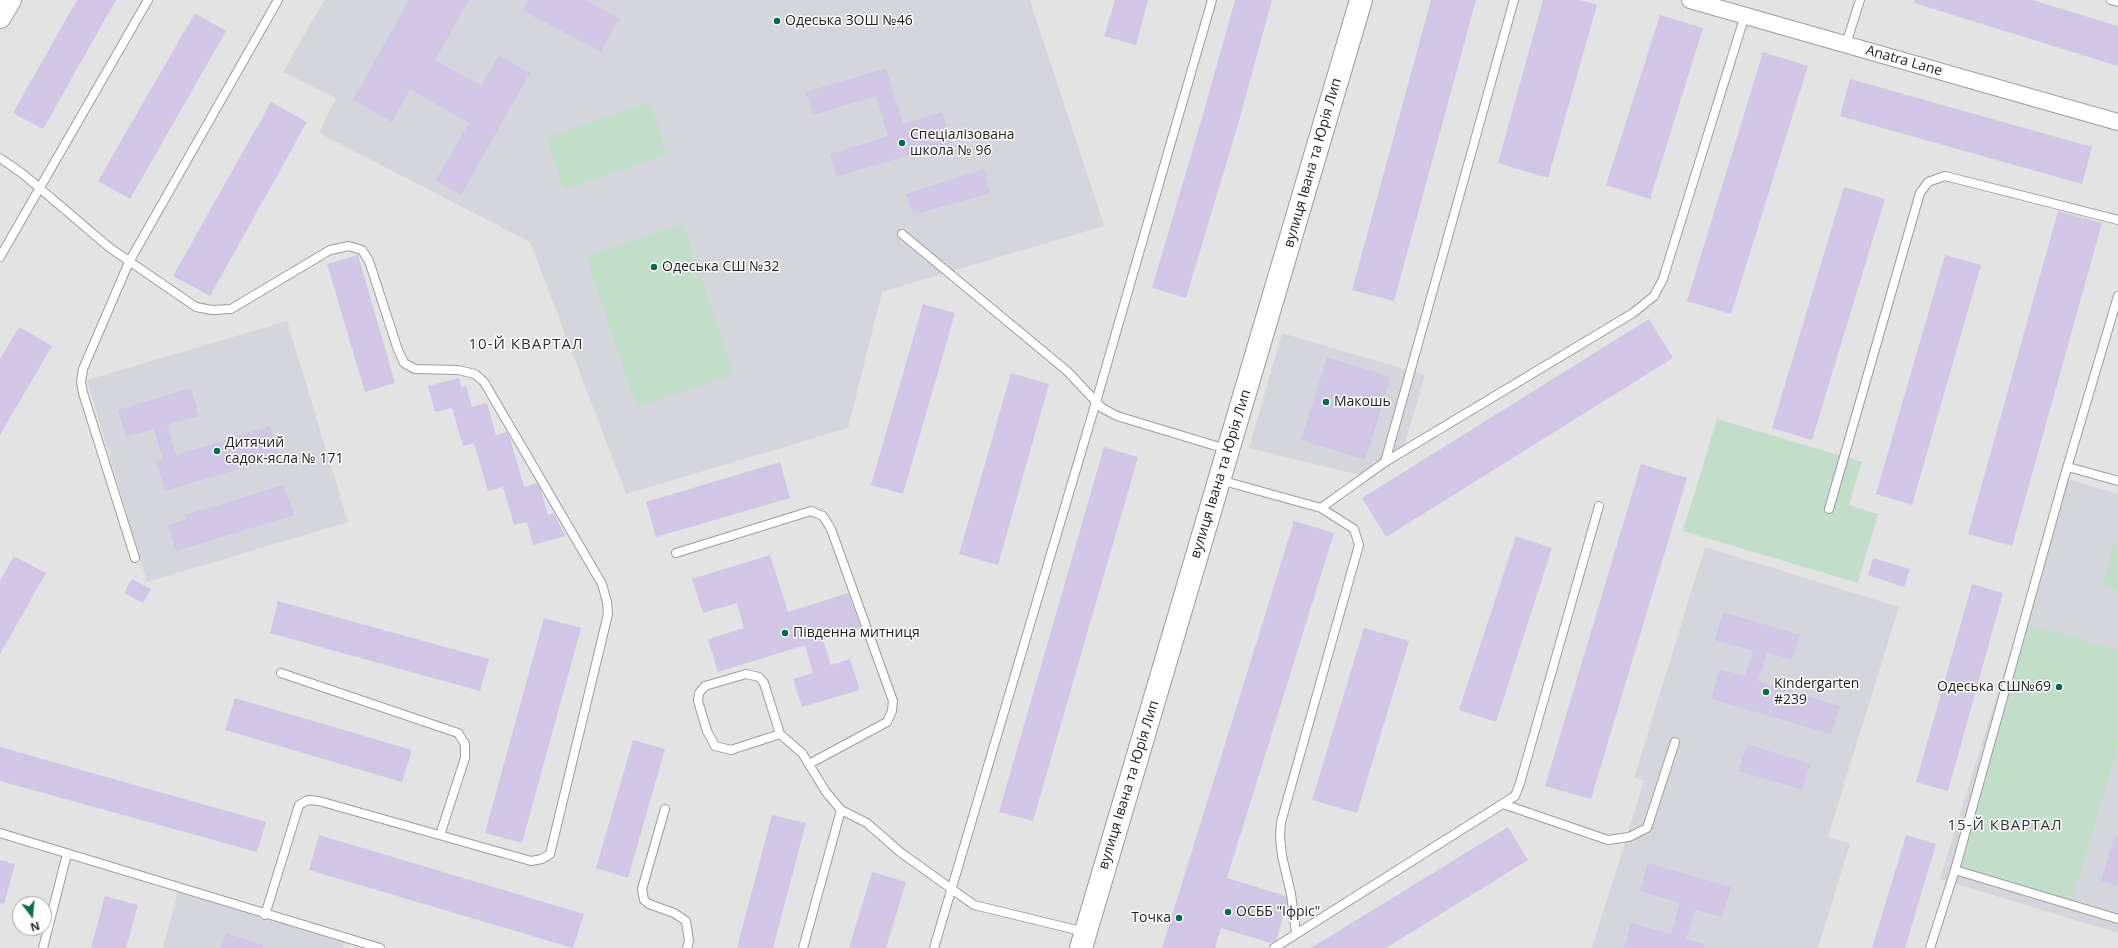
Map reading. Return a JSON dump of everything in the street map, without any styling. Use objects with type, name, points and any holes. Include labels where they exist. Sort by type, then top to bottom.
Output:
[{"type":"street","points":[[0,17],[10,0]]},
{"type":"street","name":"вулиця Івана та Юрія Лип","points":[[1083,940],[1362,0]]},
{"type":"street","name":"Anatra Lane","points":[[1690,0],[1730,5],[1745,15],[2118,122]]},
{"type":"lane","points":[[0,257],[38,188],[148,0]]},
{"type":"lane","points":[[135,558],[81,382],[82,369],[129,262],[278,0]]},
{"type":"lane","points":[[934,948],[1096,402],[1212,0]]},
{"type":"lane","points":[[1385,462],[1514,0]]},
{"type":"lane","points":[[1846,44],[1860,0]]},
{"type":"lane","points":[[2110,0],[2118,2]]},
{"type":"lane","points":[[1321,508],[1385,462],[1633,313],[1654,296],[1663,279],[1745,15]]},
{"type":"lane","points":[[0,158],[129,262],[196,307],[212,310],[231,309],[330,250],[349,246],[362,250],[369,261],[398,350],[404,363],[415,369],[458,370],[475,374],[484,382],[602,584],[607,602],[608,614],[550,854],[542,859],[531,861],[319,801],[308,800],[299,805],[265,915]]},
{"type":"lane","points":[[1829,509],[1920,193],[1928,182],[1945,176],[2118,220]]},
{"type":"lane","points":[[902,234],[1067,371],[1102,408],[1117,416],[1229,450]]},
{"type":"lane","points":[[1930,948],[1954,870],[2118,296]]},
{"type":"lane","points":[[2068,467],[2118,482]]},
{"type":"lane","points":[[1220,480],[1321,508],[1354,529],[1359,545],[1281,822],[1280,837],[1282,856],[1291,894],[1296,933]]},
{"type":"lane","points":[[1274,948],[1515,796],[1599,506]]},
{"type":"lane","points":[[676,553],[811,511],[824,516],[831,529],[893,701],[893,706],[887,722],[809,764]]},
{"type":"lane","points":[[281,673],[458,734],[465,744],[464,758],[440,835]]},
{"type":"lane","points":[[780,734],[731,750],[715,746],[707,732],[698,700],[699,693],[705,686],[746,674],[759,677],[764,683],[780,734],[802,753],[826,792],[841,810],[867,823],[900,852],[974,905],[1083,940]]},
{"type":"lane","points":[[1503,804],[1608,840],[1629,837],[1646,828],[1675,742]]},
{"type":"lane","points":[[665,809],[642,888],[644,900],[649,904],[674,913],[686,921],[689,941],[687,948]]},
{"type":"lane","points":[[803,948],[841,810]]},
{"type":"lane","points":[[0,833],[265,915],[380,948]]},
{"type":"lane","points":[[43,948],[66,854]]},
{"type":"lane","points":[[1954,870],[2118,919]]},
{"type":"shaded area","name":"Одеська СШ №32","points":[[324,0],[1030,0],[1104,226],[882,292],[848,428],[626,494],[530,242],[319,133],[336,98],[283,72]]},
{"type":"shaded area","name":"Дитячий садок-ясла № 171","points":[[287,321],[348,522],[147,582],[87,380]]},
{"type":"shaded area","points":[[1282,333],[1425,375],[1400,459],[1372,478],[1249,448]]},
{"type":"shaded area","name":"Одеська СШ№69","points":[[2064,478],[2118,494],[2118,933],[1940,879]]},
{"type":"shaded area","name":"Kindergarten #239","points":[[1705,547],[1899,607],[1828,836],[1850,844],[1818,948],[1592,948],[1644,781],[1634,778]]},
{"type":"shaded area","points":[[178,892],[347,934],[343,948],[163,948]]},
{"type":"green space","points":[[650,102],[667,155],[564,190],[546,137]]},
{"type":"green space","points":[[683,223],[734,374],[637,407],[586,256]]},
{"type":"green space","points":[[1717,419],[1862,462],[1849,505],[1878,514],[1858,583],[1683,531]]},
{"type":"green space","points":[[2114,544],[2118,545],[2118,591],[2102,586]]},
{"type":"green space","name":"Одеська СШ№69","points":[[2025,623],[2118,650],[2118,746],[2071,904],[1952,869]]},
{"type":"building","points":[[77,0],[116,0],[43,129],[13,113]]},
{"type":"building","points":[[409,0],[469,0],[435,60],[481,86],[499,55],[530,73],[461,195],[436,180],[469,123],[410,89],[392,122],[353,100]]},
{"type":"building","points":[[529,0],[585,0],[619,18],[601,51],[523,11]]},
{"type":"building","points":[[1115,0],[1148,0],[1136,45],[1104,36]]},
{"type":"building","points":[[1235,0],[1272,0],[1239,121],[1186,298],[1152,288]]},
{"type":"building","points":[[1431,0],[1476,0],[1394,301],[1352,290]]},
{"type":"building","points":[[1543,0],[1580,0],[1597,5],[1548,178],[1498,163]]},
{"type":"building","points":[[1915,0],[2032,0],[2118,26],[2118,66],[1914,3]]},
{"type":"building","points":[[195,13],[226,31],[130,199],[98,181]]},
{"type":"building","points":[[1660,15],[1703,28],[1650,199],[1606,185]]},
{"type":"building","points":[[1763,52],[1808,66],[1731,314],[1687,301]]},
{"type":"building","points":[[886,68],[903,124],[942,112],[952,145],[927,152],[926,150],[836,177],[830,154],[888,136],[876,96],[813,115],[806,92]]},
{"type":"building","points":[[1850,79],[2092,147],[2082,184],[1840,116]]},
{"type":"building","points":[[271,102],[307,122],[210,296],[173,276]]},
{"type":"building","points":[[984,169],[990,193],[913,215],[906,194]]},
{"type":"building","points":[[1844,187],[1885,199],[1812,440],[1772,428]]},
{"type":"building","points":[[2058,211],[2102,223],[2012,546],[1968,534]]},
{"type":"building","points":[[358,255],[395,383],[365,392],[327,264]]},
{"type":"building","points":[[1945,255],[1981,265],[1912,505],[1876,494]]},
{"type":"building","points":[[923,304],[955,313],[903,494],[871,485]]},
{"type":"building","points":[[1649,319],[1673,358],[1386,537],[1362,498]]},
{"type":"building","points":[[19,327],[52,346],[0,435],[0,359]]},
{"type":"building","points":[[1327,357],[1391,377],[1365,460],[1301,440]]},
{"type":"building","points":[[1011,373],[1049,384],[998,565],[959,554]]},
{"type":"building","points":[[459,378],[461,387],[466,386],[472,407],[487,403],[496,435],[507,432],[524,487],[537,483],[548,515],[554,513],[565,536],[533,545],[527,522],[514,525],[503,487],[488,491],[474,443],[463,446],[452,408],[435,412],[428,386]]},
{"type":"building","points":[[191,388],[199,416],[167,425],[176,455],[270,426],[279,457],[165,491],[156,461],[163,459],[154,429],[126,437],[118,410]]},
{"type":"building","points":[[1104,447],[1138,457],[1033,821],[999,812]]},
{"type":"building","points":[[780,462],[790,498],[656,537],[646,502]]},
{"type":"building","points":[[1641,464],[1687,478],[1591,799],[1545,786]]},
{"type":"building","points":[[284,485],[294,515],[176,551],[168,525],[187,519],[185,515]]},
{"type":"building","points":[[1294,521],[1334,533],[1227,878],[1286,896],[1287,903],[1276,941],[1271,943],[1221,928],[1215,948],[1162,948]]},
{"type":"building","points":[[1516,536],[1552,548],[1496,722],[1459,710]]},
{"type":"building","name":"Південна митниця","points":[[770,555],[788,612],[848,593],[861,628],[823,640],[831,665],[850,659],[860,690],[802,707],[793,679],[813,673],[805,645],[718,672],[708,639],[744,628],[737,603],[703,613],[692,579]]},
{"type":"building","points":[[14,556],[46,573],[0,654],[0,581]]},
{"type":"building","points":[[1873,558],[1910,569],[1904,587],[1868,575]]},
{"type":"building","points":[[132,579],[151,589],[143,603],[124,593]]},
{"type":"building","points":[[1972,584],[2003,593],[1948,791],[1916,782]]},
{"type":"building","points":[[278,601],[489,659],[480,691],[270,633]]},
{"type":"building","points":[[1723,612],[1800,635],[1792,660],[1767,652],[1758,681],[1840,706],[1831,734],[1711,699],[1720,669],[1745,676],[1753,651],[1715,640]]},
{"type":"building","points":[[544,618],[581,628],[522,843],[485,833]]},
{"type":"building","points":[[1364,628],[1409,641],[1357,813],[1312,800]]},
{"type":"building","points":[[235,698],[412,750],[402,782],[225,730]]},
{"type":"building","points":[[633,740],[665,749],[628,878],[596,868]]},
{"type":"building","points":[[1747,744],[1810,764],[1802,790],[1739,771]]},
{"type":"building","points":[[0,747],[266,822],[257,852],[0,781]]},
{"type":"building","points":[[772,815],[806,823],[773,948],[737,948]]},
{"type":"building","points":[[1508,827],[1528,860],[1386,948],[1311,948]]},
{"type":"building","points":[[319,835],[584,914],[573,948],[309,870]]},
{"type":"building","points":[[1906,835],[1936,844],[1905,948],[1872,948]]},
{"type":"building","points":[[2115,835],[2118,836],[2118,886],[2101,881]]},
{"type":"building","points":[[0,860],[15,864],[4,904],[0,903]]},
{"type":"building","points":[[1648,863],[1731,887],[1722,917],[1695,910],[1686,939],[1705,944],[1704,948],[1624,948],[1631,923],[1671,934],[1680,903],[1640,891]]},
{"type":"building","points":[[872,872],[906,882],[886,948],[849,948]]},
{"type":"building","points":[[105,896],[138,905],[126,948],[91,948]]},
{"type":"building","points":[[226,933],[263,945],[263,948],[221,948]]},
{"type":"place","name":"Одеська ЗОШ №46","points":[[777,21]]},
{"type":"place","name":"Спеціалізована школа № 96","points":[[902,143]]},
{"type":"place","name":"Одеська СШ №32","points":[[654,267]]},
{"type":"place","name":"Макошь","points":[[1326,402]]},
{"type":"place","name":"Дитячий садок-ясла № 171","points":[[217,451]]},
{"type":"place","name":"Південна митниця","points":[[785,633]]},
{"type":"place","name":"Одеська СШ№69","points":[[2059,687]]},
{"type":"place","name":"Kindergarten #239","points":[[1766,692]]},
{"type":"place","name":"ОСББ \"Іфріс\"","points":[[1228,912]]},
{"type":"place","name":"Точка","points":[[1179,918]]},
{"type":"district","name":"10-Й КВАРТАЛ","points":[[526,345]]},
{"type":"district","name":"15-Й КВАРТАЛ","points":[[2005,826]]}]
